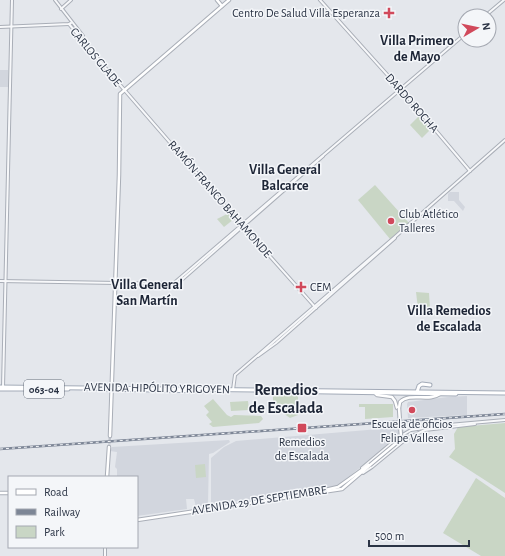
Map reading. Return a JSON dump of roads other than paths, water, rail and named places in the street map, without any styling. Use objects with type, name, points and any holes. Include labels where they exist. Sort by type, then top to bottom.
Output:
[{"type":"main road","points":[[217,0],[222,6]]},
{"type":"main road","points":[[110,436],[119,175],[120,93],[229,0]]},
{"type":"main road","points":[[358,472],[370,465],[399,442],[401,437],[399,404],[403,399],[416,394],[419,386],[423,384],[430,385]]},
{"type":"main road","name":"AVENIDA HIPÓLITO YRIGOYEN","points":[[2,388],[505,394]]},
{"type":"main road","name":"AVENIDA HIPÓLITO YRIGOYEN","points":[[233,390],[375,394],[505,394]]},
{"type":"main road","points":[[363,473],[399,439],[397,408],[395,401],[392,397],[377,396],[375,394]]},
{"type":"main road","points":[[397,408],[398,403],[402,398],[416,394]]},
{"type":"main road","points":[[107,476],[109,447]]},
{"type":"main road","name":"AVENIDA 29 DE SEPTIEMBRE","points":[[138,519],[335,488],[341,486],[358,472]]},
{"type":"main road","name":"AVENIDA 29 DE SEPTIEMBRE","points":[[138,519],[340,490],[363,473]]},
{"type":"street","points":[[2,388],[6,282],[12,0]]},
{"type":"street","name":"CARLOS GLADE","points":[[55,0],[70,23],[124,90]]},
{"type":"street","points":[[61,9],[71,0]]},
{"type":"street","name":"DARDO ROCHA","points":[[320,0],[400,89],[470,171]]},
{"type":"street","points":[[495,8],[504,0]]},
{"type":"street","points":[[0,27],[70,23]]},
{"type":"street","points":[[0,281],[178,284],[243,225],[457,41]]},
{"type":"street","name":"RAMÓN FRANCO BAHAMONDE","points":[[124,90],[315,307]]},
{"type":"street","points":[[233,390],[235,375],[393,241],[396,236],[505,140]]},
{"type":"street","name":"AVENIDA 29 DE SEPTIEMBRE","points":[[358,472],[398,437],[411,430],[437,426],[505,420]]},
{"type":"street","name":"AVENIDA 29 DE SEPTIEMBRE","points":[[363,473],[406,439],[425,430],[505,420]]},
{"type":"tunnel","points":[[109,447],[110,436]]},
{"type":"railway","points":[[0,449],[505,414]]},
{"type":"place","name":"Centro De Salud Villa Esperanza","points":[[389,13]]},
{"type":"place","name":"Club Atlético Talleres","points":[[391,221]]},
{"type":"place","name":"CEM","points":[[301,287]]},
{"type":"place","name":"Escuela de oficios Felipe Vallese","points":[[412,410]]},
{"type":"place","name":"Remedios de Escalada","points":[[302,428]]},
{"type":"district","name":"Villa Primero de Mayo","points":[[417,50]]},
{"type":"district","name":"Villa General Balcarce","points":[[285,178]]},
{"type":"district","name":"Villa General San Martín","points":[[147,294]]},
{"type":"district","name":"Villa Remedios de Escalada","points":[[449,320]]},
{"type":"district","name":"Remedios de Escalada","points":[[286,399]]}]
